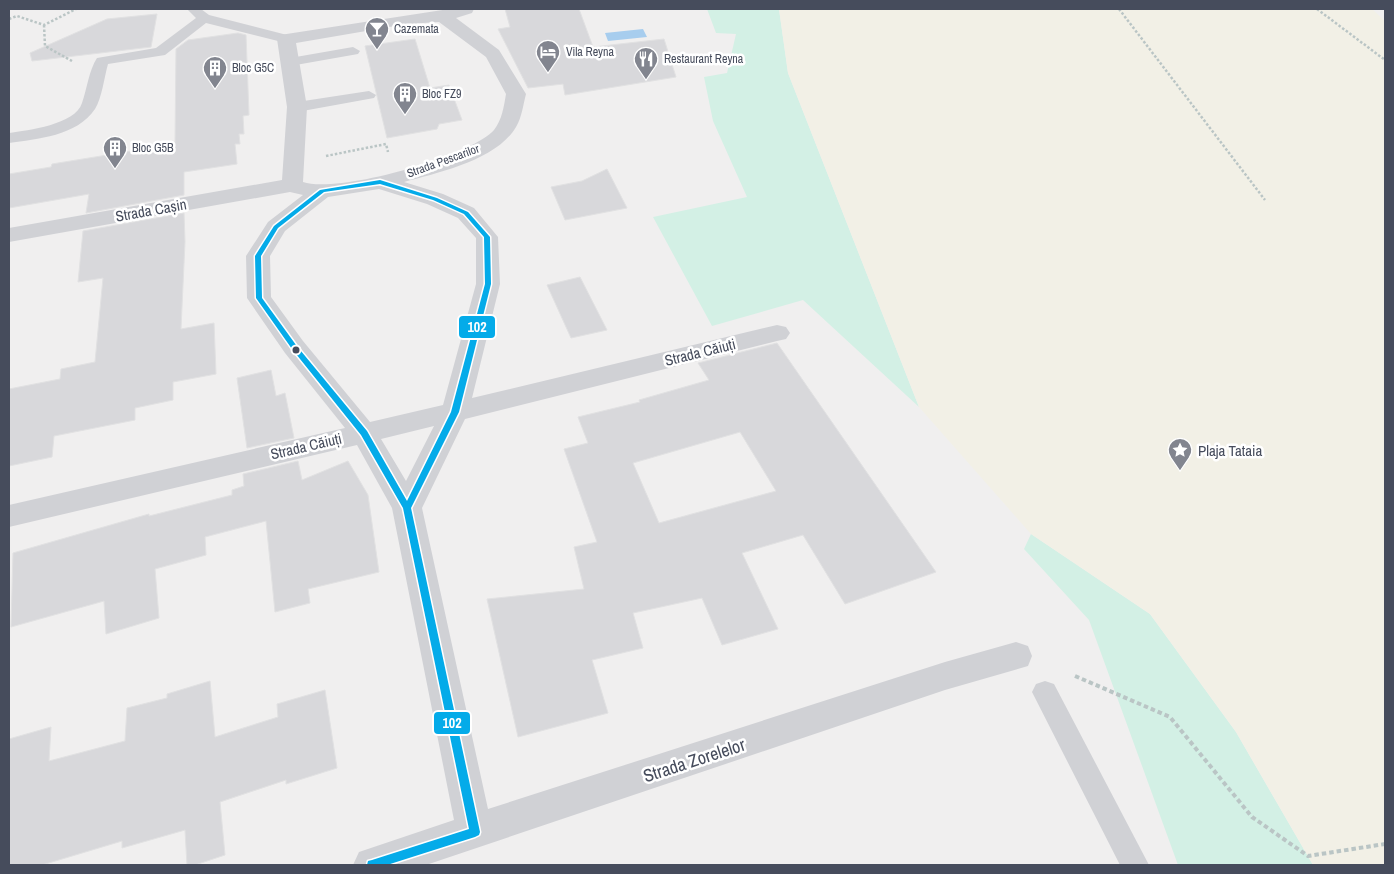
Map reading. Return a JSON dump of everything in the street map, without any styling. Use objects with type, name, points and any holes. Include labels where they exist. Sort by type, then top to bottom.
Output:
[{"type":"street","points":[[322,191],[304,190],[292,185],[298,107],[286,39],[401,14],[443,16],[466,9]]},
{"type":"street","name":"Strada Pescarilor","points":[[322,191],[380,182],[415,173],[476,150],[497,138],[509,125],[516,94],[492,54],[443,16]]},
{"type":"street","points":[[380,182],[435,199],[466,214],[487,238],[488,284],[455,412],[407,508]]},
{"type":"street","name":"Strada Cașin","points":[[9,235],[292,185]]},
{"type":"street","points":[[322,191],[276,227],[258,256],[259,298],[294,348],[364,433],[407,508],[475,832]]},
{"type":"street","name":"Strada Căiuți","points":[[9,516],[455,412],[778,333]]},
{"type":"street","name":"Strada Zorelelor","points":[[372,865],[945,676],[1016,656]]},
{"type":"lane","points":[[9,138],[53,130],[73,120],[88,108],[102,61],[160,52],[198,14],[286,39]]},
{"type":"lane","points":[[290,62],[353,51]]},
{"type":"lane","points":[[298,107],[368,95]]},
{"type":"lane","points":[[1045,692],[1135,865]]},
{"type":"path","points":[[9,19],[17,16],[44,24],[76,9]]},
{"type":"path","points":[[1119,9],[1265,200]]},
{"type":"path","points":[[1317,9],[1323,16],[1385,60]]},
{"type":"path","points":[[44,24],[45,46],[69,61],[102,65]]},
{"type":"path","points":[[336,154],[386,144]]},
{"type":"path","points":[[1080,678],[1170,717],[1252,817],[1308,856],[1385,844]]},
{"type":"green space","points":[[707,9],[779,9],[788,73],[919,407],[803,300],[712,326],[653,217],[747,197],[713,121],[704,77],[727,73],[736,34],[716,33]]},
{"type":"green space","points":[[1031,534],[1150,614],[1236,732],[1313,865],[1178,865],[1089,620],[1024,549]]},
{"type":"sand","name":"Plaja Tataia","points":[[779,9],[1372,9],[1385,21],[1385,865],[1313,865],[1236,732],[1150,614],[1031,534],[919,407],[788,73]]},
{"type":"water","points":[[643,29],[647,37],[608,41],[605,33]]},
{"type":"building","points":[[505,9],[579,9],[593,47],[664,39],[676,77],[565,95],[563,84],[528,88],[498,29],[510,27]]},
{"type":"building","points":[[157,14],[151,47],[32,61],[30,53],[107,19]]},
{"type":"building","points":[[238,33],[246,35],[249,115],[243,116],[244,134],[239,134],[240,144],[235,144],[237,164],[184,172],[184,195],[86,213],[89,194],[9,208],[9,174],[51,167],[52,164],[175,144],[176,49],[188,40]]},
{"type":"building","points":[[415,39],[430,88],[449,85],[462,120],[439,124],[437,129],[387,138],[365,46]]},
{"type":"building","points":[[607,169],[627,208],[565,220],[551,187],[582,181]]},
{"type":"building","points":[[184,213],[185,242],[181,329],[214,323],[216,374],[173,382],[173,400],[135,408],[135,420],[54,436],[52,457],[9,466],[9,389],[60,379],[61,369],[95,362],[103,278],[78,282],[83,231]]},
{"type":"building","points":[[580,277],[607,330],[571,338],[547,285]]},
{"type":"building","points":[[777,343],[936,572],[845,604],[803,535],[742,553],[778,629],[722,645],[702,598],[633,613],[643,648],[592,660],[608,713],[518,737],[487,599],[584,589],[574,547],[597,542],[564,449],[588,443],[578,417],[640,402],[639,400],[709,380],[698,363]],"holes":[[[740,432],[776,491],[659,523],[633,463]]]},
{"type":"building","points":[[271,370],[276,396],[285,393],[294,438],[247,448],[237,378]]},
{"type":"building","points":[[298,461],[302,480],[348,461],[368,495],[379,572],[308,589],[310,603],[275,612],[266,521],[205,537],[206,555],[155,569],[159,618],[106,634],[104,601],[11,627],[13,553],[149,514],[149,516],[232,495],[232,490],[244,486],[243,474]]},
{"type":"building","points":[[210,681],[215,737],[278,717],[277,704],[325,690],[337,768],[286,784],[286,780],[220,802],[225,855],[195,865],[187,865],[185,830],[122,848],[122,841],[42,865],[9,865],[9,739],[51,727],[49,761],[125,741],[127,708],[167,698],[167,694]]},
{"type":"transit line","name":"102","points":[[380,182],[435,199],[466,213],[487,237],[488,284],[455,412],[407,508],[364,433],[294,347],[259,298],[258,256],[276,227],[322,191],[380,182]]},
{"type":"transit line","name":"102","points":[[372,865],[475,832],[407,508]]},
{"type":"place","name":"Cazemata","points":[[377,50]]},
{"type":"place","name":"Vila Reyna","points":[[548,73]]},
{"type":"place","name":"Restaurant Reyna","points":[[646,80]]},
{"type":"place","name":"Bloc G5C","points":[[215,89]]},
{"type":"place","name":"Bloc FZ9","points":[[405,115]]},
{"type":"place","name":"Bloc G5B","points":[[115,169]]},
{"type":"place","name":"Plaja Tataia","points":[[1180,471]]}]
